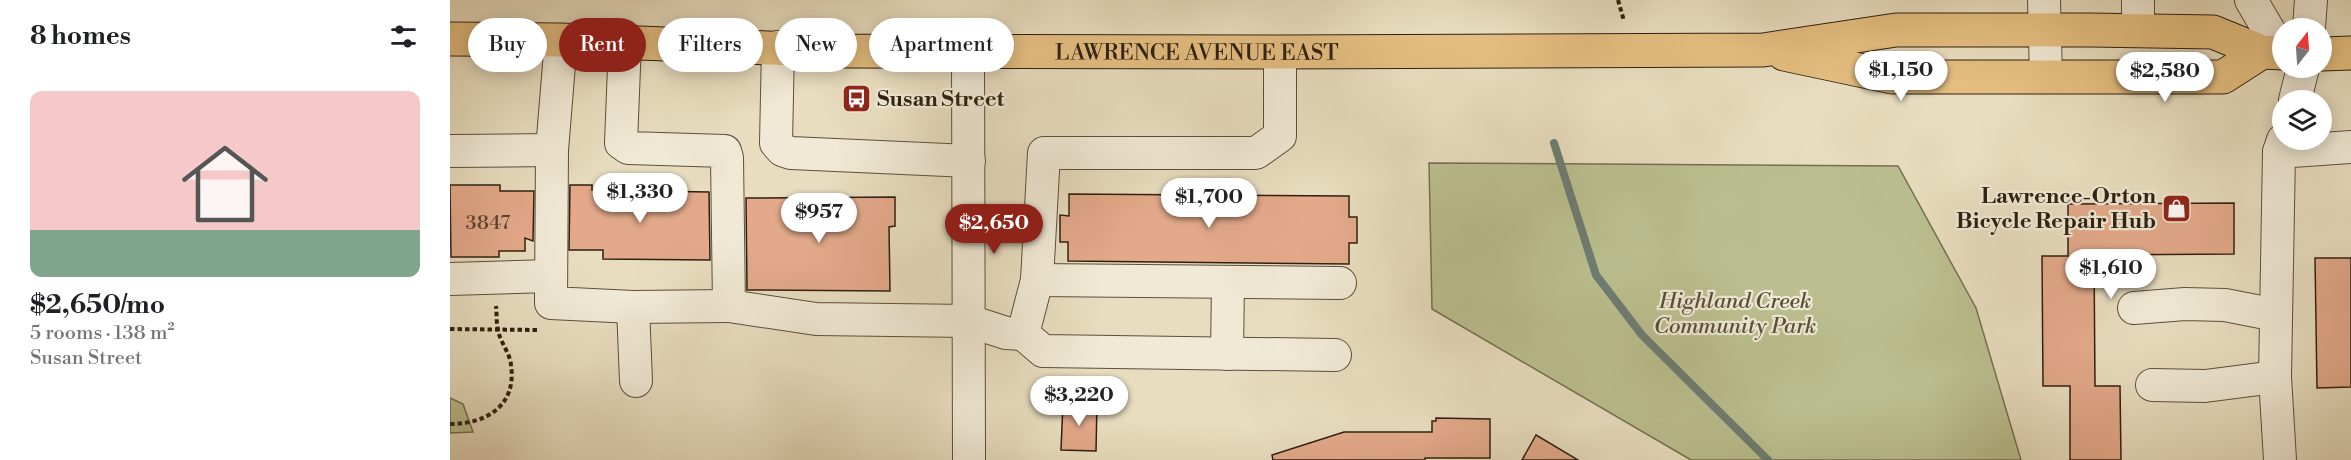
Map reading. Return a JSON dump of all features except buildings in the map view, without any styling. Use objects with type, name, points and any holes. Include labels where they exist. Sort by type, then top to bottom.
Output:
[{"type":"main road","name":"LAWRENCE AVENUE EAST","points":[[1014,50],[1280,52],[1762,50],[1896,30],[2045,15],[2138,15],[2212,32],[2272,53]]},
{"type":"main road","name":"LAWRENCE AVENUE EAST","points":[[450,39],[559,40]]},
{"type":"main road","name":"LAWRENCE AVENUE EAST","points":[[646,43],[775,47]]},
{"type":"main road","name":"LAWRENCE AVENUE EAST","points":[[1762,50],[1892,77],[2223,77],[2272,60]]},
{"type":"main road","points":[[2332,54],[2351,54]]},
{"type":"street","points":[[2251,0],[2272,38]]},
{"type":"street","points":[[2310,18],[2311,0]]},
{"type":"street","points":[[2045,15],[2046,77]]},
{"type":"street","points":[[1023,334],[1037,280],[1044,153],[1256,153],[1280,136],[1280,52]]},
{"type":"street","points":[[559,64],[552,150],[551,303],[633,307],[729,306],[816,319],[969,321],[1006,333],[1023,334],[1043,351],[1335,355]]},
{"type":"street","points":[[624,72],[621,143],[628,148],[725,151],[727,158],[729,306]]},
{"type":"street","points":[[777,72],[776,142],[782,150],[802,154],[969,161]]},
{"type":"street","points":[[968,72],[969,460]]},
{"type":"street","points":[[2332,147],[2351,147]]},
{"type":"street","points":[[450,151],[552,150]]},
{"type":"street","points":[[2280,460],[2275,377],[2281,150]]},
{"type":"street","points":[[450,279],[550,276]]},
{"type":"street","points":[[1037,280],[1340,284]]},
{"type":"street","points":[[1227,354],[1228,282]]},
{"type":"street","points":[[2134,308],[2185,304],[2225,305],[2276,315]]},
{"type":"street","points":[[633,307],[636,381]]},
{"type":"street","points":[[2152,385],[2205,386],[2275,377]]},
{"type":"path","points":[[450,424],[468,424],[486,417],[503,406],[510,388],[511,364],[498,330],[494,279]]},
{"type":"path","points":[[450,329],[549,330]]},
{"type":"green space","name":"Highland Creek Community Park","points":[[1429,163],[1898,166],[1976,308],[2021,460],[1691,460],[1432,309]]},
{"type":"green space","points":[[450,398],[463,404],[473,432],[450,433]]},
{"type":"waterway","points":[[1554,143],[1596,275],[1642,335],[1768,460]]},
{"type":"place","name":"Susan Street","points":[[856,98]]},
{"type":"place","name":"Lawrence-Orton Bicycle Repair Hub","points":[[2177,208]]}]
